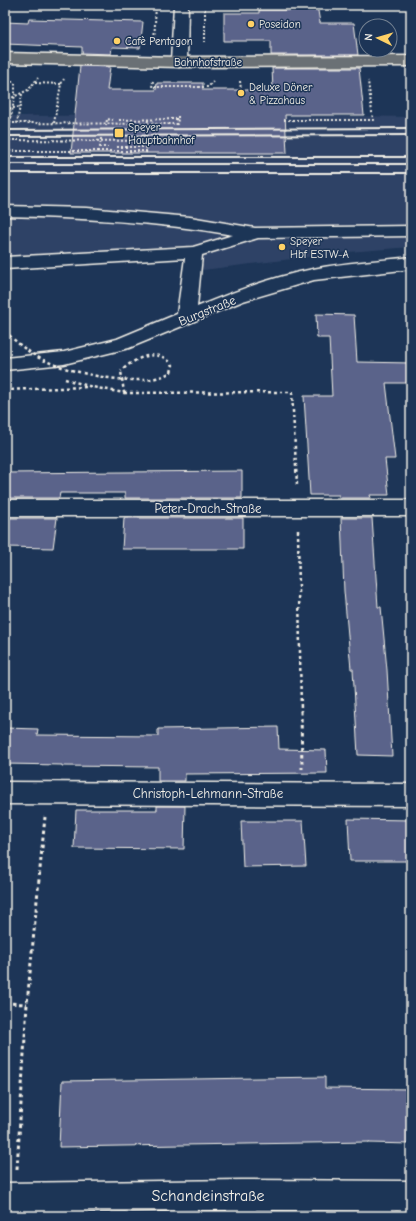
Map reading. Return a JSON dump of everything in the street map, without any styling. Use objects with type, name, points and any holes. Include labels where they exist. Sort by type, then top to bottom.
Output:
[{"type":"main road","name":"Bahnhofstraße","points":[[5,58],[179,62],[411,61]]},
{"type":"street","points":[[179,62],[181,5]]},
{"type":"street","points":[[5,211],[86,213],[174,220],[257,233],[411,231]]},
{"type":"street","points":[[5,263],[194,252],[257,233]]},
{"type":"street","points":[[186,319],[194,252]]},
{"type":"street","name":"Burgstraße","points":[[5,364],[64,358],[122,344],[237,297],[286,281],[314,274],[411,263]]},
{"type":"street","name":"Peter-Drach-Straße","points":[[5,508],[411,508]]},
{"type":"street","name":"Christoph-Lehmann-Straße","points":[[5,793],[411,795]]},
{"type":"street","name":"Schandeinstraße","points":[[10,1198],[241,1205],[411,1196]]},
{"type":"path","points":[[154,44],[156,5]]},
{"type":"path","points":[[205,5],[205,45]]},
{"type":"path","points":[[5,101],[22,94],[31,88],[35,84],[39,75]]},
{"type":"path","points":[[5,77],[13,80],[15,89],[5,154]]},
{"type":"path","points":[[54,123],[61,84],[65,78]]},
{"type":"path","points":[[284,120],[373,120],[368,79]]},
{"type":"path","points":[[152,87],[208,87],[214,81]]},
{"type":"path","points":[[179,83],[179,88]]},
{"type":"path","points":[[35,84],[61,84]]},
{"type":"path","points":[[17,123],[22,94]]},
{"type":"path","points":[[5,108],[20,107]]},
{"type":"path","points":[[5,123],[177,125],[178,114]]},
{"type":"path","points":[[106,125],[107,119],[113,120]]},
{"type":"path","points":[[120,120],[178,119]]},
{"type":"path","points":[[147,125],[148,120]]},
{"type":"path","points":[[99,152],[101,138]]},
{"type":"path","points":[[5,151],[146,152],[148,138]]},
{"type":"path","points":[[5,140],[148,141]]},
{"type":"path","points":[[100,147],[108,147]]},
{"type":"path","points":[[117,147],[147,148]]},
{"type":"path","points":[[5,331],[31,353],[43,360],[68,369],[97,376],[133,380],[158,378],[171,372],[173,365],[170,359],[156,355],[147,356],[132,362],[121,371],[124,393]]},
{"type":"path","points":[[59,377],[92,387],[124,393],[292,392],[298,508],[302,794]]},
{"type":"path","points":[[5,390],[17,388],[92,387]]},
{"type":"path","points":[[10,1198],[47,793]]},
{"type":"path","points":[[5,1003],[27,1004]]},
{"type":"shaded area","points":[[282,115],[411,117],[411,247],[348,252],[203,270],[198,257],[5,266],[5,116]]},
{"type":"building","points":[[289,5],[317,5],[320,23],[354,23],[358,55],[271,55],[271,41],[224,41],[224,13],[259,13],[259,10],[289,10]]},
{"type":"building","points":[[29,19],[143,22],[140,48],[112,47],[111,54],[82,53],[82,47],[5,44],[5,22],[28,23]]},
{"type":"building","points":[[80,66],[110,67],[107,90],[156,90],[157,83],[203,83],[203,90],[273,90],[272,68],[359,68],[364,115],[285,115],[287,153],[71,153]]},
{"type":"building","points":[[316,314],[354,315],[357,362],[411,363],[411,383],[386,383],[395,459],[385,459],[389,495],[370,495],[371,498],[339,498],[339,495],[310,495],[304,396],[332,396],[329,338],[317,338]]},
{"type":"building","points":[[242,471],[242,498],[125,498],[125,493],[60,493],[59,498],[5,498],[5,473]]},
{"type":"building","points":[[5,518],[57,518],[53,548],[5,547]]},
{"type":"building","points":[[124,518],[243,518],[243,549],[122,549]]},
{"type":"building","points":[[341,518],[372,518],[378,607],[381,607],[387,670],[392,756],[358,755],[353,669],[351,669],[344,591]]},
{"type":"building","points":[[278,727],[279,749],[326,750],[327,773],[185,774],[185,781],[158,781],[158,767],[5,764],[5,728],[38,729],[37,735],[158,736],[158,729]]},
{"type":"building","points":[[157,806],[185,806],[184,849],[74,848],[76,810],[157,810]]},
{"type":"building","points":[[348,819],[411,820],[411,861],[350,861]]},
{"type":"building","points":[[241,821],[303,821],[306,866],[243,867]]},
{"type":"building","points":[[325,1077],[325,1088],[411,1089],[411,1144],[369,1142],[59,1147],[62,1081]]},
{"type":"railway","points":[[5,130],[411,128]]},
{"type":"railway","points":[[5,136],[411,135]]},
{"type":"railway","points":[[5,157],[411,157]]},
{"type":"railway","points":[[5,164],[411,164]]},
{"type":"railway","points":[[5,173],[411,173]]},
{"type":"place","name":"Poseidon","points":[[251,24]]},
{"type":"place","name":"Cafè Pentagon","points":[[117,41]]},
{"type":"place","name":"Deluxe Döner & Pizzahaus","points":[[241,93]]},
{"type":"place","name":"Speyer Hauptbahnhof","points":[[119,133]]},
{"type":"place","name":"Speyer Hbf ESTW-A","points":[[282,247]]}]
